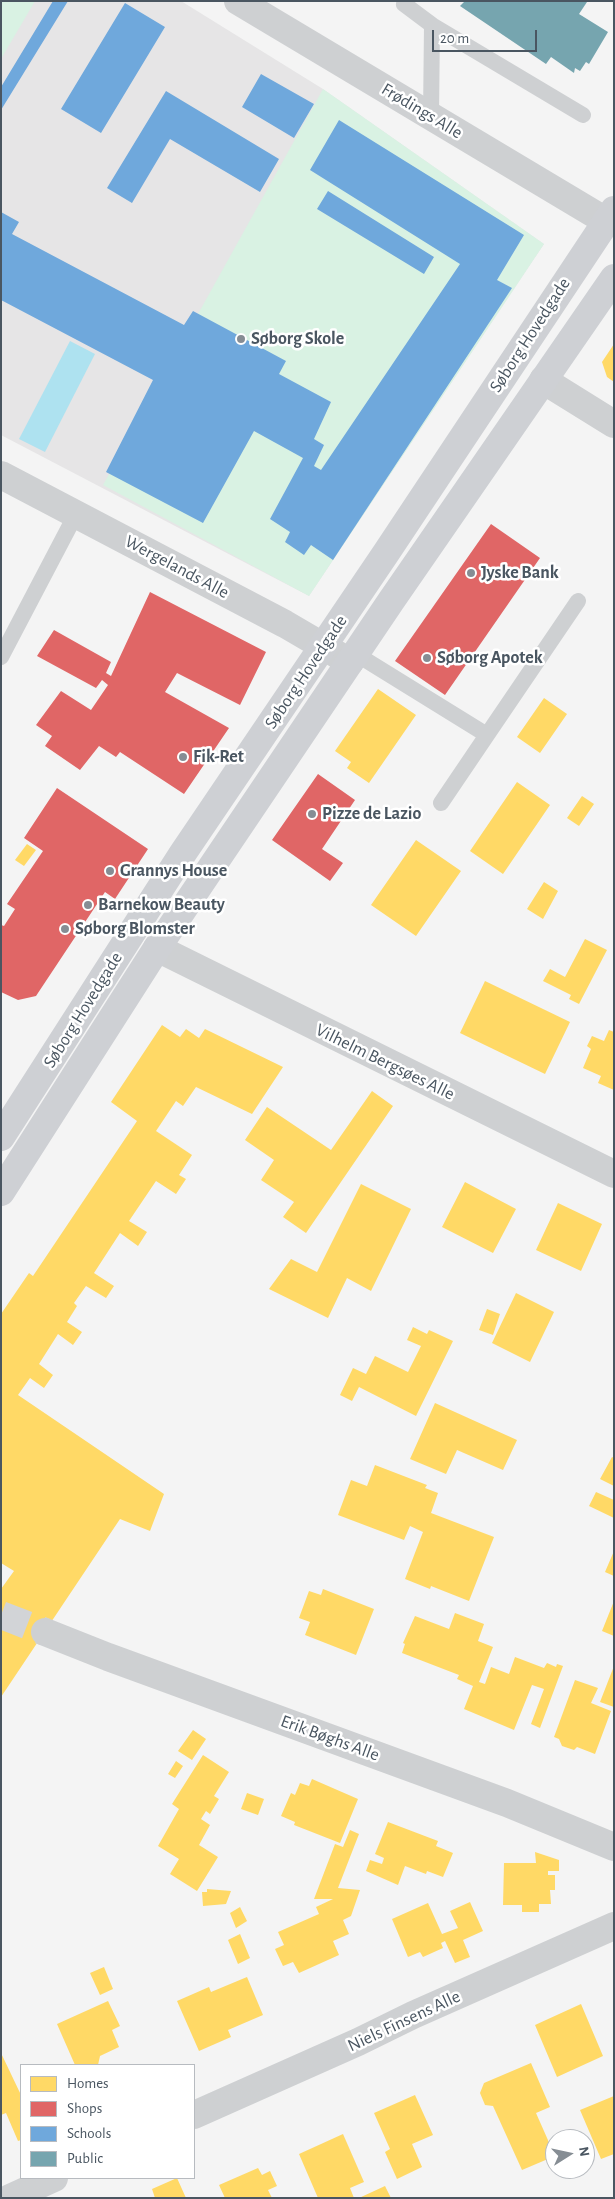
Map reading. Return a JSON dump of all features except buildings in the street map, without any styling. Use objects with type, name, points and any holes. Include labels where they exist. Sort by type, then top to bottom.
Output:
[{"type":"street","name":"Frødings Alle","points":[[238,1],[431,116],[610,215]]},
{"type":"street","name":"Søborg Hovedgade","points":[[1,1137],[130,934],[610,215]]},
{"type":"street","name":"Søborg Hovedgade","points":[[1,1192],[157,948],[614,278]]},
{"type":"street","points":[[544,380],[614,424]]},
{"type":"street","name":"Wergelands Alle","points":[[1,475],[324,645],[353,658]]},
{"type":"street","name":"Vilhelm Bergsøes Alle","points":[[157,948],[614,1174]]},
{"type":"street","name":"Erik Bøghs Alle","points":[[45,1632],[108,1657],[507,1803],[614,1847]]},
{"type":"street","name":"Niels Finsens Alle","points":[[195,2115],[614,1926]]},
{"type":"street","points":[[10,2198],[52,2179]]},
{"type":"lane","points":[[405,1],[404,4],[432,24],[583,115]]},
{"type":"lane","points":[[431,116],[432,24]]},
{"type":"lane","points":[[1,657],[76,514]]},
{"type":"lane","points":[[441,803],[578,601]]},
{"type":"lane","points":[[353,658],[487,735]]},
{"type":"shaded area","name":"Søborg Skole","points":[[1,1],[181,1],[323,89],[544,244],[309,596],[1,435]]},
{"type":"green space","points":[[1,1],[35,1],[1,59]]},
{"type":"green space","points":[[323,89],[544,244],[309,596],[103,485]]},
{"type":"water","points":[[70,341],[95,354],[45,452],[19,439]]},
{"type":"tunnel","points":[[1,1615],[45,1632]]},
{"type":"place","name":"Søborg Skole","points":[[241,339]]},
{"type":"place","name":"Jyske Bank","points":[[471,573]]},
{"type":"place","name":"Søborg Apotek","points":[[427,658]]},
{"type":"place","name":"Fik-Ret","points":[[183,757]]},
{"type":"place","name":"Pizze de Lazio","points":[[312,814]]},
{"type":"place","name":"Grannys House","points":[[110,871]]},
{"type":"place","name":"Barnekow Beauty","points":[[88,905]]},
{"type":"place","name":"Søborg Blomster","points":[[65,929]]}]
